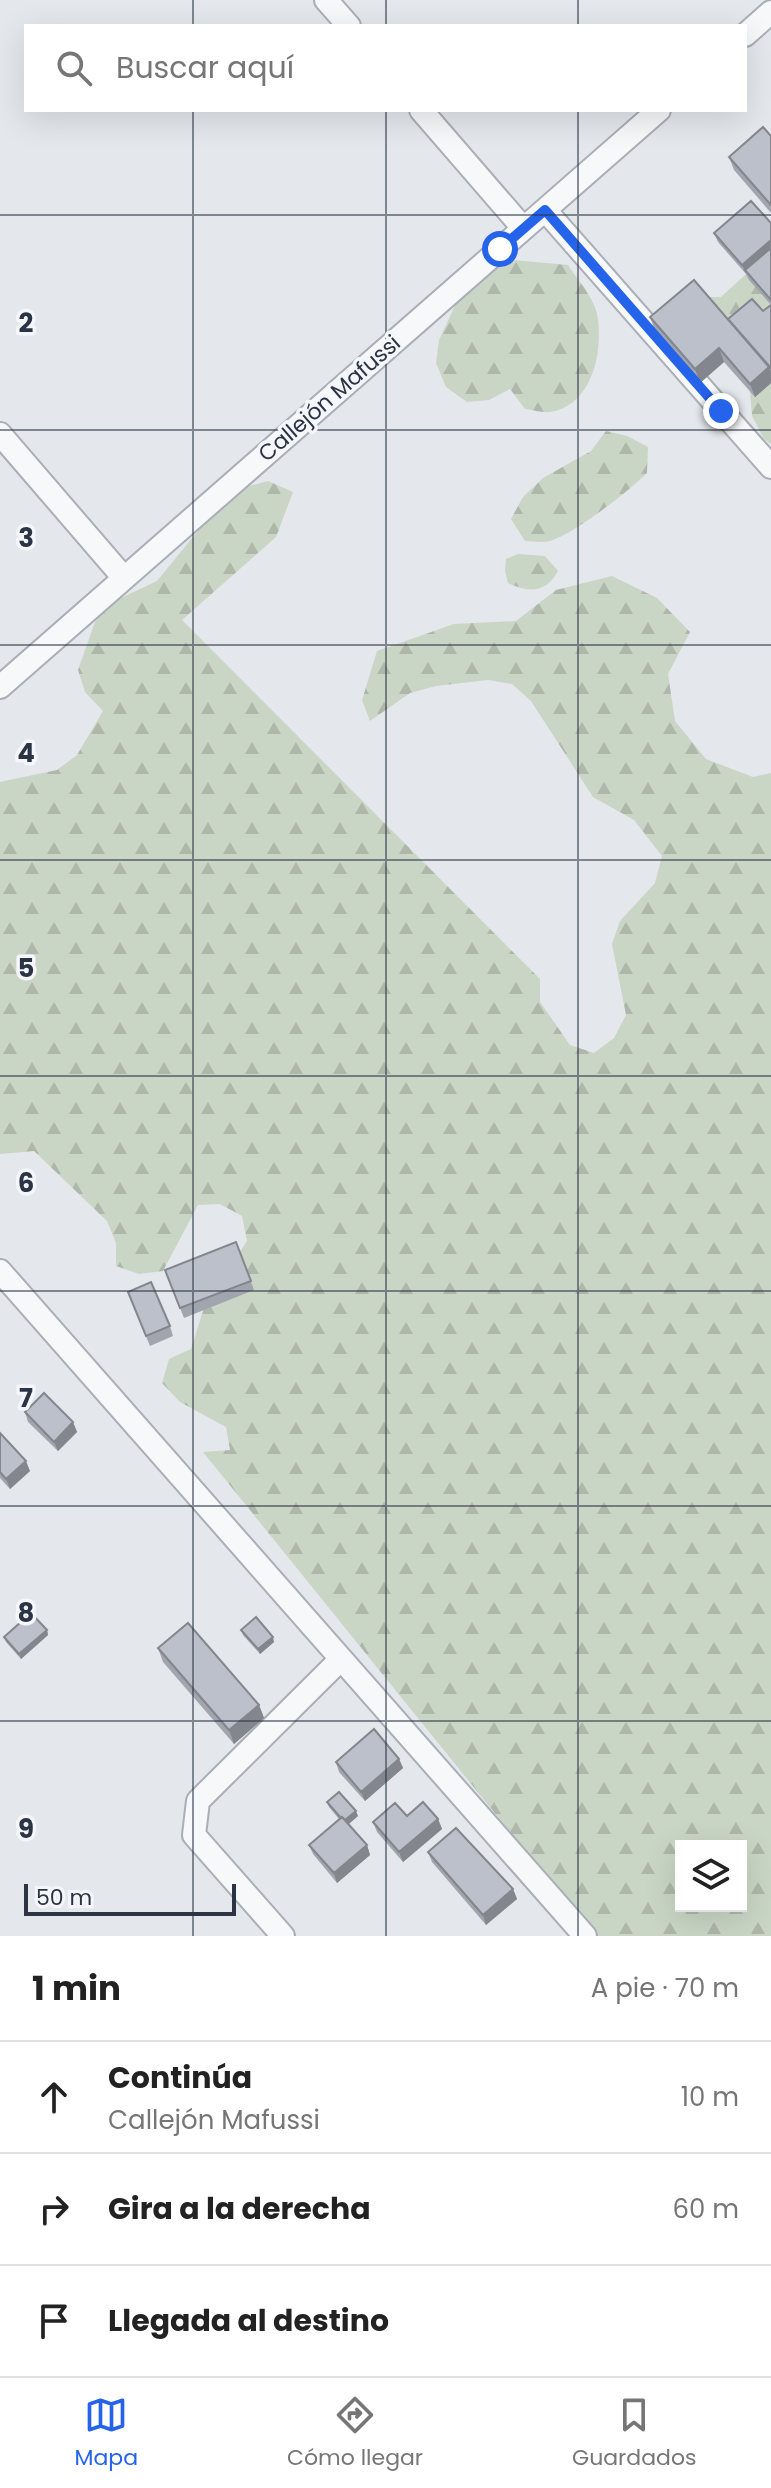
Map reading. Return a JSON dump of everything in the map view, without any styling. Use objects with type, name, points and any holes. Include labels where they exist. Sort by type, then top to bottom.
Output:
[{"type":"street","points":[[326,0],[347,24]]},
{"type":"street","points":[[747,33],[771,12]]},
{"type":"street","points":[[423,112],[523,228]]},
{"type":"street","name":"Callejón Mafussi","points":[[0,687],[657,112]]},
{"type":"street","points":[[545,210],[767,456]]},
{"type":"street","points":[[0,434],[124,578]]},
{"type":"street","points":[[0,1271],[585,1936]]},
{"type":"street","points":[[283,1936],[194,1835],[198,1801],[341,1659]]},
{"type":"green space","points":[[771,251],[771,444],[764,439],[752,416],[748,369],[695,297],[721,297]]},
{"type":"green space","points":[[491,258],[568,265],[592,302],[599,328],[597,359],[586,388],[565,408],[547,412],[525,409],[510,389],[489,400],[467,402],[446,387],[436,363],[439,340],[471,271]]},
{"type":"green space","points":[[606,431],[627,436],[648,447],[647,473],[615,501],[573,530],[550,541],[525,541],[511,519],[523,497],[543,478],[591,451]]},
{"type":"green space","points":[[268,481],[293,492],[276,537],[182,620],[540,979],[540,1002],[570,1045],[594,1053],[614,1038],[626,1015],[612,944],[620,921],[655,883],[662,856],[634,820],[593,797],[531,701],[512,684],[488,680],[436,686],[410,693],[370,721],[362,700],[377,651],[454,624],[516,621],[556,590],[612,576],[657,598],[690,632],[668,674],[675,721],[706,759],[753,777],[771,773],[771,1936],[594,1936],[203,1452],[230,1450],[226,1427],[180,1402],[162,1383],[169,1359],[191,1349],[214,1276],[234,1261],[247,1241],[242,1216],[220,1204],[198,1205],[163,1271],[139,1274],[116,1266],[116,1243],[107,1221],[34,1151],[0,1154],[0,782],[57,770],[77,755],[103,711],[85,692],[78,670],[95,622],[110,603],[157,581],[220,504],[243,488]]},
{"type":"green space","points":[[518,554],[545,556],[558,571],[548,584],[536,589],[508,583],[506,559]]},
{"type":"building","points":[[763,127],[771,136],[771,205],[729,157]]},
{"type":"building","points":[[751,201],[771,223],[771,240],[742,265],[714,233]]},
{"type":"building","points":[[771,248],[771,300],[745,270]]},
{"type":"building","points":[[694,280],[769,367],[750,384],[719,348],[695,369],[650,317]]},
{"type":"building","points":[[752,299],[763,311],[771,305],[771,368],[728,319]]},
{"type":"building","points":[[236,1242],[251,1281],[180,1308],[165,1270]]},
{"type":"building","points":[[151,1282],[170,1326],[146,1336],[128,1292]]},
{"type":"building","points":[[44,1393],[73,1422],[54,1442],[25,1412]]},
{"type":"building","points":[[0,1433],[26,1461],[6,1479],[0,1472]]},
{"type":"building","points":[[31,1613],[47,1630],[19,1654],[4,1637]]},
{"type":"building","points":[[256,1617],[273,1637],[258,1649],[241,1630]]},
{"type":"building","points":[[188,1623],[259,1705],[229,1730],[158,1648]]},
{"type":"building","points":[[374,1729],[399,1759],[361,1792],[336,1762]]},
{"type":"building","points":[[339,1792],[356,1811],[345,1820],[327,1802]]},
{"type":"building","points":[[423,1802],[438,1819],[399,1852],[373,1822],[395,1803],[407,1816]]},
{"type":"building","points":[[342,1817],[367,1845],[334,1873],[309,1845]]},
{"type":"building","points":[[456,1828],[513,1889],[483,1915],[428,1852]]},
{"type":"route","points":[[500,249],[545,210],[721,411]]}]
